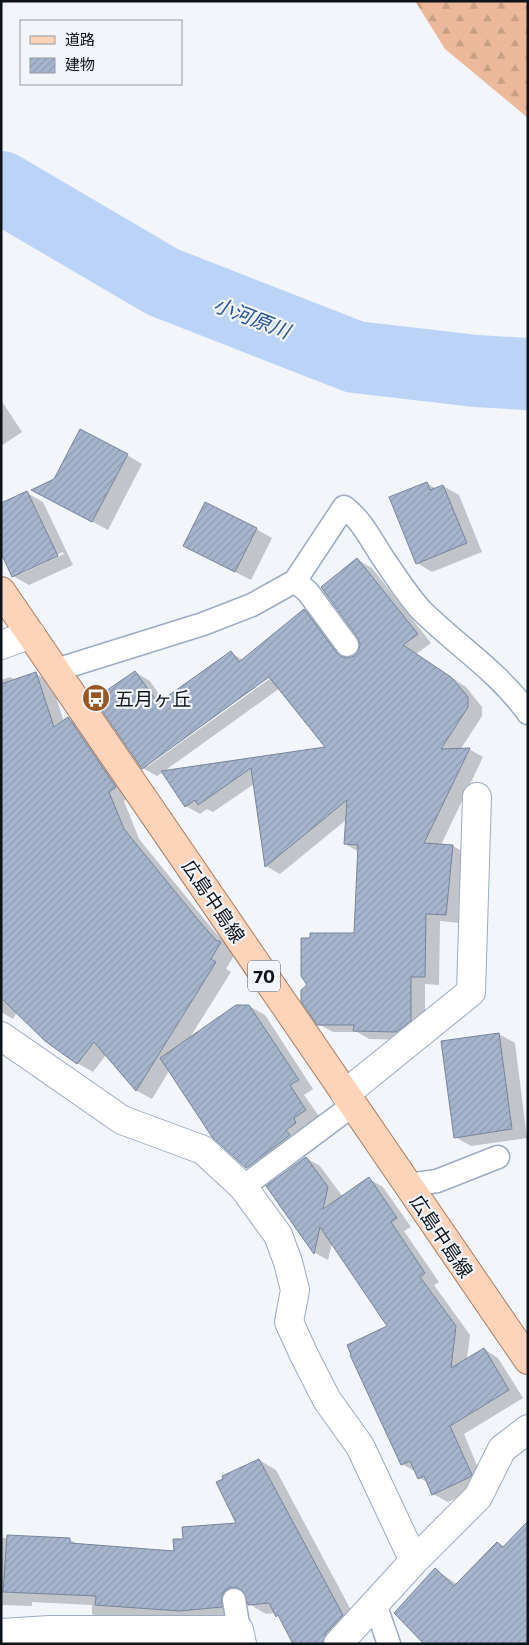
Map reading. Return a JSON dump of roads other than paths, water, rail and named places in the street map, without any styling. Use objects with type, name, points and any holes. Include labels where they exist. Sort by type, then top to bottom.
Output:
[{"type":"main road","name":"広島中島線","points":[[1,591],[528,1360]]},
{"type":"street","points":[[1,644],[31,634]]},
{"type":"street","points":[[349,1099],[471,992],[477,797]]},
{"type":"street","points":[[1,1036],[122,1120],[203,1150],[243,1187],[278,1235],[288,1262],[295,1290],[289,1322],[304,1355],[327,1400],[360,1446],[414,1561]]},
{"type":"street","points":[[338,1644],[414,1561],[478,1497],[502,1449],[528,1429]]},
{"type":"street","points":[[1,1633],[50,1630],[240,1637]]},
{"type":"lane","points":[[56,670],[204,624],[252,604],[295,581],[344,507],[355,515],[420,608],[456,643],[497,677],[528,713]]},
{"type":"lane","points":[[295,581],[308,592],[347,645]]},
{"type":"lane","points":[[243,1187],[349,1099]]},
{"type":"lane","points":[[408,1185],[437,1181],[498,1157]]},
{"type":"lane","points":[[234,1600],[240,1637]]},
{"type":"lane","points":[[375,1604],[389,1644]]},
{"type":"waterway","name":"小河原川","points":[[1,187],[163,282],[355,357],[476,371],[528,374]]},
{"type":"place","name":"五月ヶ丘","points":[[96,698]]}]
